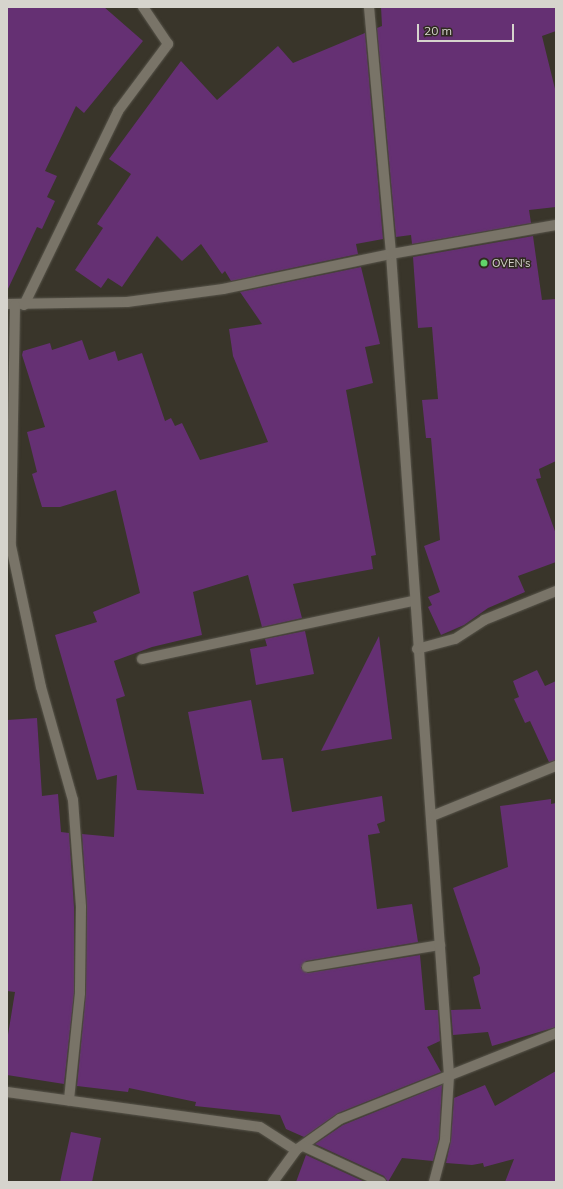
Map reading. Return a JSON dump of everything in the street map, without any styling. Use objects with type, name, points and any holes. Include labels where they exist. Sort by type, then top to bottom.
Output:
[{"type":"street","points":[[69,1100],[80,993],[81,907],[73,800],[41,687],[11,546],[15,304],[118,111],[168,44],[143,7]]},
{"type":"street","points":[[369,7],[391,254],[412,601],[432,816],[449,1076],[445,1140],[434,1182]]},
{"type":"street","points":[[15,304],[142,300],[223,289],[391,254],[556,225]]},
{"type":"street","points":[[417,649],[455,639],[484,620],[556,591]]},
{"type":"street","points":[[142,659],[412,601]]},
{"type":"street","points":[[432,816],[556,766]]},
{"type":"street","points":[[307,967],[440,945]]},
{"type":"street","points":[[273,1182],[300,1148],[340,1119],[556,1033]]},
{"type":"street","points":[[7,1092],[260,1127],[300,1148],[381,1182]]},
{"type":"building","points":[[7,7],[104,7],[143,41],[84,113],[76,106],[45,171],[57,176],[47,197],[55,201],[42,229],[37,227],[7,291]]},
{"type":"building","points":[[381,7],[556,7],[556,31],[542,36],[556,93],[556,207],[529,210],[531,223],[412,244],[411,235],[396,237],[377,28],[382,26]]},
{"type":"building","points":[[365,33],[383,239],[356,244],[358,254],[231,281],[225,271],[222,274],[201,244],[182,261],[157,236],[122,287],[108,278],[101,288],[75,270],[103,228],[97,224],[131,174],[109,159],[181,61],[217,100],[278,46],[293,63]]},
{"type":"building","points":[[533,236],[542,300],[556,299],[556,461],[539,469],[541,478],[536,479],[556,534],[556,562],[518,576],[525,592],[488,608],[464,625],[441,635],[428,607],[432,605],[428,597],[440,592],[424,546],[440,540],[431,438],[426,438],[422,400],[438,399],[432,327],[418,328],[413,257]]},
{"type":"building","points":[[361,267],[380,344],[365,347],[373,383],[346,390],[376,555],[371,556],[373,569],[293,584],[302,618],[262,627],[248,575],[193,592],[202,635],[152,647],[114,661],[125,696],[116,699],[137,790],[204,794],[188,712],[251,700],[262,760],[283,758],[292,812],[382,796],[385,821],[377,824],[380,833],[368,835],[377,909],[412,904],[418,942],[306,961],[301,968],[308,973],[420,955],[425,1010],[438,1010],[440,1041],[427,1047],[441,1072],[338,1113],[304,1137],[286,1129],[280,1115],[195,1106],[196,1102],[129,1088],[128,1092],[77,1086],[86,993],[87,907],[82,834],[114,837],[117,775],[97,780],[55,635],[97,622],[93,612],[140,593],[116,490],[60,507],[42,507],[32,474],[37,472],[27,432],[45,427],[22,355],[23,351],[50,343],[52,350],[82,340],[89,360],[115,351],[118,361],[142,353],[165,421],[171,418],[175,426],[182,423],[200,460],[268,442],[233,356],[229,329],[262,324],[240,292]]},
{"type":"building","points":[[305,631],[314,674],[256,685],[250,649],[267,646],[265,639]]},
{"type":"building","points":[[379,636],[392,739],[321,751]]},
{"type":"building","points":[[537,670],[545,686],[556,681],[556,760],[549,762],[530,721],[525,723],[514,699],[519,697],[513,681]]},
{"type":"building","points":[[37,718],[42,796],[58,794],[61,832],[69,833],[74,907],[74,993],[64,1084],[7,1075],[7,1041],[15,992],[7,991],[7,720]]},
{"type":"building","points":[[551,799],[551,804],[556,803],[556,1027],[492,1046],[488,1032],[453,1035],[451,1010],[481,1009],[473,977],[480,974],[480,968],[453,888],[508,867],[500,806]]},
{"type":"building","points":[[556,1071],[556,1182],[505,1182],[514,1159],[484,1167],[483,1163],[472,1165],[446,1163],[451,1140],[454,1098],[485,1085],[495,1106]]},
{"type":"building","points":[[442,1085],[439,1139],[433,1161],[402,1158],[388,1182],[384,1176],[315,1144],[343,1125]]},
{"type":"building","points":[[71,1132],[101,1138],[92,1182],[60,1182]]},
{"type":"building","points":[[306,1155],[365,1182],[296,1182]]},
{"type":"place","name":"OVEN's","points":[[484,263]]}]
